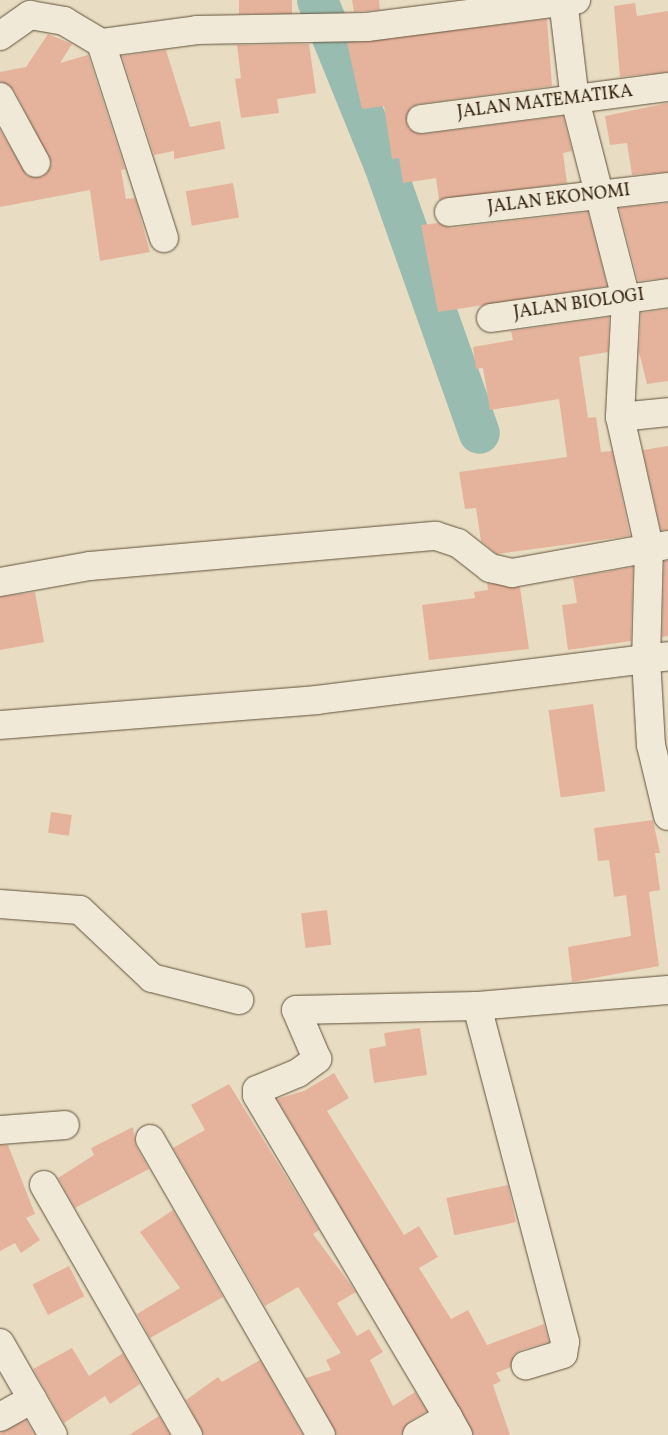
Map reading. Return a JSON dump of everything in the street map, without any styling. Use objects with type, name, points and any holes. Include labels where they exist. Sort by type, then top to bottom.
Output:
[{"type":"street","points":[[0,36],[30,15],[46,15],[101,43],[197,30],[367,27],[568,1],[574,100],[602,194],[626,298],[620,417],[659,546],[657,658],[652,745],[663,772],[668,816]]},
{"type":"street","points":[[101,43],[164,238]]},
{"type":"street","name":"JALAN MATEMATIKA","points":[[421,119],[668,87]]},
{"type":"street","points":[[0,97],[36,163]]},
{"type":"street","name":"JALAN EKONOMI","points":[[450,212],[668,187]]},
{"type":"street","name":"JALAN BIOLOGI","points":[[491,318],[668,293]]},
{"type":"street","points":[[620,417],[668,412]]},
{"type":"street","points":[[0,582],[90,566],[436,536],[458,543],[490,568],[512,572],[659,546]]},
{"type":"street","points":[[0,725],[317,700],[657,658]]},
{"type":"street","points":[[0,904],[80,910],[152,978],[239,1000]]},
{"type":"street","points":[[417,1435],[453,1426],[256,1093],[317,1059],[296,1010],[477,1006],[668,990]]},
{"type":"street","points":[[477,1006],[565,1342],[562,1354],[526,1366]]},
{"type":"street","points":[[0,1130],[65,1126]]},
{"type":"street","points":[[150,1139],[321,1435]]},
{"type":"street","points":[[44,1185],[188,1435]]},
{"type":"street","points":[[0,1343],[53,1435]]},
{"type":"street","points":[[0,1417],[32,1399]]},
{"type":"building","points":[[239,0],[292,0],[292,14],[239,14]]},
{"type":"building","points":[[352,0],[379,0],[380,10],[354,12]]},
{"type":"building","points":[[635,3],[637,16],[668,11],[668,72],[620,77],[614,6]]},
{"type":"building","points":[[547,19],[552,86],[419,104],[411,107],[406,121],[409,129],[423,134],[563,116],[572,151],[563,153],[567,183],[439,200],[436,178],[403,183],[399,158],[392,159],[384,106],[362,109],[347,43]]},
{"type":"building","points":[[48,34],[72,44],[60,63],[88,55],[125,169],[121,170],[126,199],[135,198],[150,252],[100,261],[90,190],[0,207],[0,130],[27,176],[43,177],[52,164],[14,90],[0,81],[0,72],[26,67]]},
{"type":"building","points":[[309,44],[316,93],[277,99],[279,113],[241,118],[235,79],[241,78],[237,45]]},
{"type":"building","points":[[166,50],[190,127],[220,121],[225,149],[174,159],[174,151],[154,155],[122,56]]},
{"type":"building","points":[[668,103],[668,172],[632,175],[627,143],[610,145],[605,116]]},
{"type":"building","points":[[233,183],[239,217],[192,226],[186,191]]},
{"type":"building","points":[[668,203],[668,278],[638,281],[619,208]]},
{"type":"building","points":[[588,212],[607,286],[438,312],[421,225],[438,223],[451,228]]},
{"type":"building","points":[[668,309],[668,381],[647,384],[639,352],[641,313]]},
{"type":"building","points":[[609,317],[608,352],[579,357],[588,418],[596,417],[601,452],[612,451],[630,536],[497,554],[481,541],[476,508],[465,509],[459,472],[567,457],[559,399],[490,410],[483,368],[476,369],[473,347],[513,340],[511,331]]},
{"type":"building","points":[[668,446],[668,530],[661,530],[643,450]]},
{"type":"building","points":[[664,561],[668,561],[668,636],[662,637]]},
{"type":"building","points":[[633,567],[631,641],[568,650],[562,605],[577,603],[573,578]]},
{"type":"building","points":[[487,583],[520,587],[529,649],[429,660],[422,605],[475,598],[474,592],[488,590]]},
{"type":"building","points":[[35,592],[44,642],[0,650],[0,597]]},
{"type":"building","points":[[593,704],[605,791],[561,797],[548,710]]},
{"type":"building","points":[[51,812],[72,815],[69,836],[48,833]]},
{"type":"building","points":[[653,820],[660,853],[655,853],[660,890],[649,892],[659,966],[572,982],[568,947],[631,936],[626,895],[614,897],[609,860],[598,861],[594,828]]},
{"type":"building","points":[[327,910],[331,945],[305,948],[301,913]]},
{"type":"building","points":[[420,1028],[427,1075],[374,1083],[369,1049],[386,1046],[384,1033]]},
{"type":"building","points":[[334,1073],[349,1098],[327,1111],[404,1235],[419,1226],[438,1257],[419,1268],[451,1319],[468,1310],[487,1345],[544,1324],[549,1342],[521,1350],[514,1355],[511,1367],[496,1373],[501,1381],[493,1385],[510,1435],[474,1435],[277,1099],[304,1091]]},
{"type":"building","points":[[229,1084],[319,1230],[313,1234],[356,1292],[337,1303],[357,1336],[369,1329],[383,1352],[370,1360],[393,1406],[415,1392],[427,1411],[409,1422],[401,1435],[337,1435],[306,1378],[331,1370],[326,1360],[341,1353],[298,1287],[265,1306],[173,1148],[205,1130],[191,1105]]},
{"type":"building","points":[[133,1127],[136,1146],[149,1169],[75,1208],[58,1178],[94,1155],[91,1148]]},
{"type":"building","points":[[0,1145],[8,1145],[35,1214],[26,1218],[40,1240],[21,1253],[15,1243],[0,1251]]},
{"type":"building","points":[[508,1185],[516,1222],[454,1235],[446,1198]]},
{"type":"building","points":[[173,1210],[223,1297],[150,1338],[137,1314],[180,1288],[140,1232]]},
{"type":"building","points":[[69,1266],[84,1296],[48,1315],[32,1285]]},
{"type":"building","points":[[72,1348],[89,1376],[123,1353],[140,1384],[110,1404],[105,1396],[64,1423],[33,1369]]},
{"type":"building","points":[[260,1360],[303,1435],[204,1435],[186,1400],[218,1377],[222,1382]]},
{"type":"building","points":[[159,1416],[170,1435],[129,1435]]},
{"type":"building","points":[[26,1420],[35,1435],[0,1435],[0,1433]]},
{"type":"waterway","points":[[317,0],[384,165],[479,433]]}]
